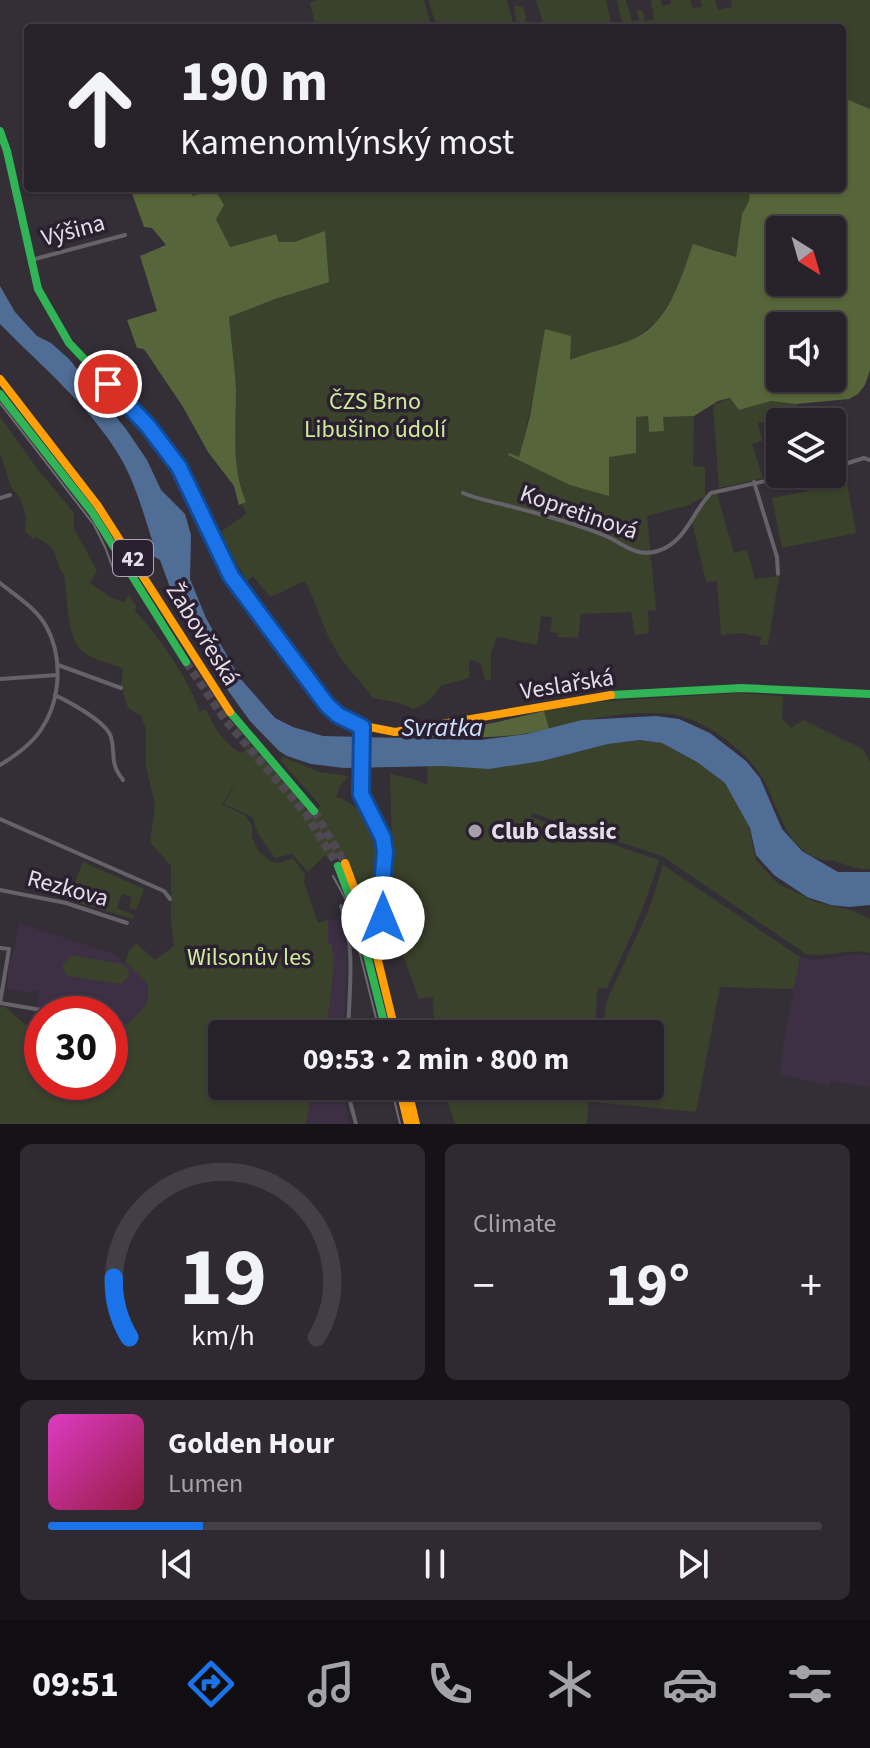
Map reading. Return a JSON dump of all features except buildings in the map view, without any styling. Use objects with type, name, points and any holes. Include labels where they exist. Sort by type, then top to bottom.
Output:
[{"type":"main road","name":"Veslařská","points":[[0,131],[38,289],[69,343],[148,426],[179,467],[240,590],[327,705],[362,731],[410,731],[611,695],[741,688],[870,694]]},
{"type":"main road","name":"Žabovřeská","points":[[0,379],[98,506],[231,715],[314,811]]},
{"type":"main road","name":"Žabovřeská","points":[[0,394],[92,512],[186,662]]},
{"type":"main road","points":[[384,1020],[362,932],[341,865],[372,936],[393,1020]]},
{"type":"main road","points":[[402,1100],[408,1124]]},
{"type":"main road","points":[[410,1100],[416,1124]]},
{"type":"street","name":"Výšina","points":[[31,260],[125,235]]},
{"type":"street","points":[[846,464],[864,458],[870,460]]},
{"type":"street","name":"Kopretinová","points":[[463,493],[606,536],[643,553],[657,551],[682,537],[701,503],[711,493],[766,480]]},
{"type":"street","points":[[754,482],[777,557],[778,574]]},
{"type":"street","points":[[0,498],[10,495]]},
{"type":"street","points":[[0,583],[38,614],[46,625],[58,665],[55,695],[40,731],[0,765]]},
{"type":"street","points":[[58,665],[121,688]]},
{"type":"street","points":[[0,679],[58,675]]},
{"type":"street","points":[[55,695],[106,729],[112,740],[113,767],[123,780]]},
{"type":"street","points":[[362,731],[362,800],[383,838],[385,852],[381,898],[383,918]]},
{"type":"street","points":[[0,819],[164,891],[170,899]]},
{"type":"street","name":"Rezkova","points":[[0,890],[66,903],[127,923]]},
{"type":"street","points":[[341,906],[349,948],[348,1020]]},
{"type":"street","points":[[0,948],[9,949],[0,1003],[24,1007]]},
{"type":"street","points":[[350,1100],[356,1124]]},
{"type":"shaded area","points":[[328,920],[348,921],[344,1020],[327,1020],[334,953],[328,944]]},
{"type":"shaded area","points":[[19,923],[111,953],[147,983],[148,1001],[128,1024],[128,996],[38,996],[38,991],[7,989],[9,959],[12,959]]},
{"type":"shaded area","points":[[870,955],[870,1087],[831,1081],[829,1086],[780,1074],[800,957],[814,960]]},
{"type":"shaded area","points":[[310,1100],[345,1100],[349,1124],[306,1124]]},
{"type":"green space","points":[[317,0],[424,0],[431,24],[315,24],[310,3]]},
{"type":"green space","points":[[428,0],[507,0],[513,24],[436,24]]},
{"type":"green space","points":[[536,0],[606,0],[611,24],[543,24]]},
{"type":"green space","points":[[617,0],[626,0],[632,21],[639,20],[637,11],[642,10],[645,21],[654,19],[651,0],[661,0],[662,6],[671,4],[671,0],[690,0],[693,8],[702,7],[700,0],[715,0],[718,10],[732,7],[731,0],[870,0],[870,109],[846,99],[846,24],[622,24]]},
{"type":"green space","points":[[514,6],[523,6],[527,24],[517,24]]},
{"type":"green space","points":[[846,99],[870,109],[870,370],[858,394],[849,399],[796,404],[771,401],[739,410],[730,398],[718,401],[694,416],[663,417],[664,431],[649,432],[648,416],[636,417],[636,453],[609,457],[609,496],[570,485],[508,455],[519,457],[530,416],[545,329],[571,336],[570,360],[643,334],[671,300],[693,244],[736,257],[742,214],[750,192],[846,192]]},
{"type":"green space","points":[[131,192],[191,192],[192,196],[216,192],[224,205],[216,219],[230,247],[276,234],[279,242],[294,242],[325,231],[329,282],[229,317],[236,391],[236,461],[246,502],[239,505],[234,486],[208,452],[183,407],[144,349],[137,348],[127,320],[157,311],[140,256],[166,245],[152,228],[144,227]]},
{"type":"green space","name":"ČZS Brno Libušino údolí","points":[[215,192],[750,192],[742,214],[736,258],[713,249],[674,295],[658,320],[633,340],[569,361],[570,336],[556,333],[536,385],[519,458],[508,455],[609,495],[609,456],[635,417],[648,416],[649,432],[663,417],[694,416],[693,466],[705,467],[705,496],[689,505],[647,516],[656,610],[648,611],[649,633],[635,635],[631,612],[581,614],[578,638],[558,637],[558,633],[550,632],[552,617],[541,616],[537,645],[497,637],[491,654],[491,680],[485,681],[481,664],[469,659],[469,678],[440,686],[429,700],[413,709],[373,698],[338,654],[305,581],[270,597],[253,576],[247,581],[226,545],[222,531],[246,514],[236,461],[236,391],[229,317],[275,299],[325,231],[294,242],[279,242],[275,234],[229,247],[216,218]]},
{"type":"green space","points":[[731,398],[739,410],[771,401],[796,404],[797,408],[766,408],[766,421],[758,423],[762,441],[752,444],[763,478],[719,488],[713,405]]},
{"type":"green space","name":"Wilsonův les","points":[[0,417],[74,513],[74,528],[97,571],[90,583],[124,602],[129,595],[136,606],[135,611],[180,671],[200,712],[206,709],[226,741],[243,753],[249,744],[309,814],[321,806],[280,760],[283,757],[319,772],[349,776],[336,797],[356,807],[375,832],[380,854],[377,908],[369,911],[345,854],[329,860],[325,855],[308,872],[292,854],[275,858],[258,834],[252,817],[224,804],[238,778],[222,804],[246,816],[252,825],[252,837],[258,851],[272,862],[293,858],[305,874],[304,882],[318,923],[328,920],[328,943],[332,944],[334,953],[328,1020],[208,1020],[208,1100],[310,1100],[306,1124],[0,1124],[0,1007],[5,1007],[24,1023],[24,1100],[128,1100],[128,1022],[148,1001],[147,983],[125,962],[136,943],[155,960],[174,946],[171,866],[150,842],[155,805],[146,767],[146,729],[141,716],[128,708],[121,686],[123,668],[90,656],[76,643],[70,625],[64,575],[49,545],[35,537],[33,539],[25,531],[26,517],[20,498],[11,487],[0,453]]},
{"type":"green space","points":[[846,483],[856,533],[782,548],[772,498],[822,488],[846,488]]},
{"type":"green space","points":[[717,494],[734,553],[747,550],[755,579],[779,576],[768,645],[760,645],[761,637],[741,633],[721,635],[717,581],[706,582],[692,522],[710,496]]},
{"type":"green space","points":[[736,693],[783,696],[782,718],[791,728],[803,720],[863,749],[870,762],[870,869],[823,860],[799,846],[790,836],[766,785],[752,764],[732,744],[695,721],[670,714],[640,713],[549,729],[544,711],[593,702]]},
{"type":"green space","points":[[544,711],[549,729],[530,733],[492,737],[397,738],[493,723]]},
{"type":"green space","points":[[640,740],[662,743],[697,762],[725,783],[748,822],[756,860],[777,883],[816,902],[851,910],[870,919],[870,953],[806,954],[662,856],[532,813],[531,817],[659,860],[642,909],[607,988],[599,988],[597,992],[596,1020],[434,1020],[433,997],[419,999],[401,950],[394,918],[390,774],[427,785],[428,766],[542,761],[608,744]]},
{"type":"green space","points":[[83,862],[144,889],[136,910],[129,908],[132,897],[122,894],[117,908],[134,915],[133,919],[68,900]]},
{"type":"green space","points":[[663,865],[800,957],[794,989],[720,987],[696,1112],[593,1102],[664,1100],[664,1020],[603,1020],[607,1000],[649,909]]},
{"type":"green space","points":[[72,955],[123,964],[129,976],[121,984],[67,976],[62,965]]},
{"type":"green space","points":[[447,1100],[589,1100],[587,1124],[455,1124]]},
{"type":"water","points":[[0,286],[15,312],[37,336],[51,343],[69,359],[126,429],[147,460],[161,490],[185,514],[191,535],[190,579],[206,618],[239,677],[275,718],[323,736],[480,740],[527,734],[582,720],[656,716],[679,719],[710,733],[746,761],[760,778],[782,829],[802,851],[838,872],[870,872],[870,905],[831,905],[807,897],[774,875],[756,855],[750,828],[725,783],[697,762],[662,743],[640,740],[608,744],[542,761],[489,769],[443,766],[344,768],[311,764],[279,751],[250,721],[224,685],[175,601],[160,560],[141,549],[144,543],[153,543],[130,477],[108,438],[80,404],[0,324]]},
{"type":"tunnel","points":[[186,662],[225,720],[306,814],[338,866]]},
{"type":"tunnel","points":[[314,811],[345,863]]},
{"type":"tram line","points":[[0,403],[94,525],[115,574]]},
{"type":"tram line","points":[[333,876],[347,902],[376,1020]]},
{"type":"tram line","points":[[394,1100],[400,1124]]},
{"type":"traffic: fast","points":[[0,131],[38,289],[69,343],[148,426],[179,467],[232,577]]},
{"type":"traffic: fast","points":[[0,394],[92,512],[186,662]]},
{"type":"traffic: fast","points":[[611,695],[741,688],[870,694]]},
{"type":"traffic: fast","points":[[230,712],[314,811]]},
{"type":"traffic: fast","points":[[338,866],[358,919],[383,1020]]},
{"type":"traffic: slow","points":[[0,379],[98,506],[230,712]]},
{"type":"traffic: slow","points":[[232,577],[322,699],[338,715],[354,724],[395,732],[611,695]]},
{"type":"traffic: slow","points":[[345,863],[372,936],[393,1020]]},
{"type":"traffic: slow","points":[[402,1100],[408,1124]]},
{"type":"traffic: slow","points":[[410,1100],[416,1124]]},
{"type":"place","name":"Club Classic","points":[[475,831]]},
{"type":"route","points":[[108,384],[148,426],[179,467],[240,590],[327,705],[338,715],[362,727],[361,794],[383,838],[385,852],[381,898],[383,918]]},
{"type":"water label","name":"Svratka","points":[[442,727]]}]
